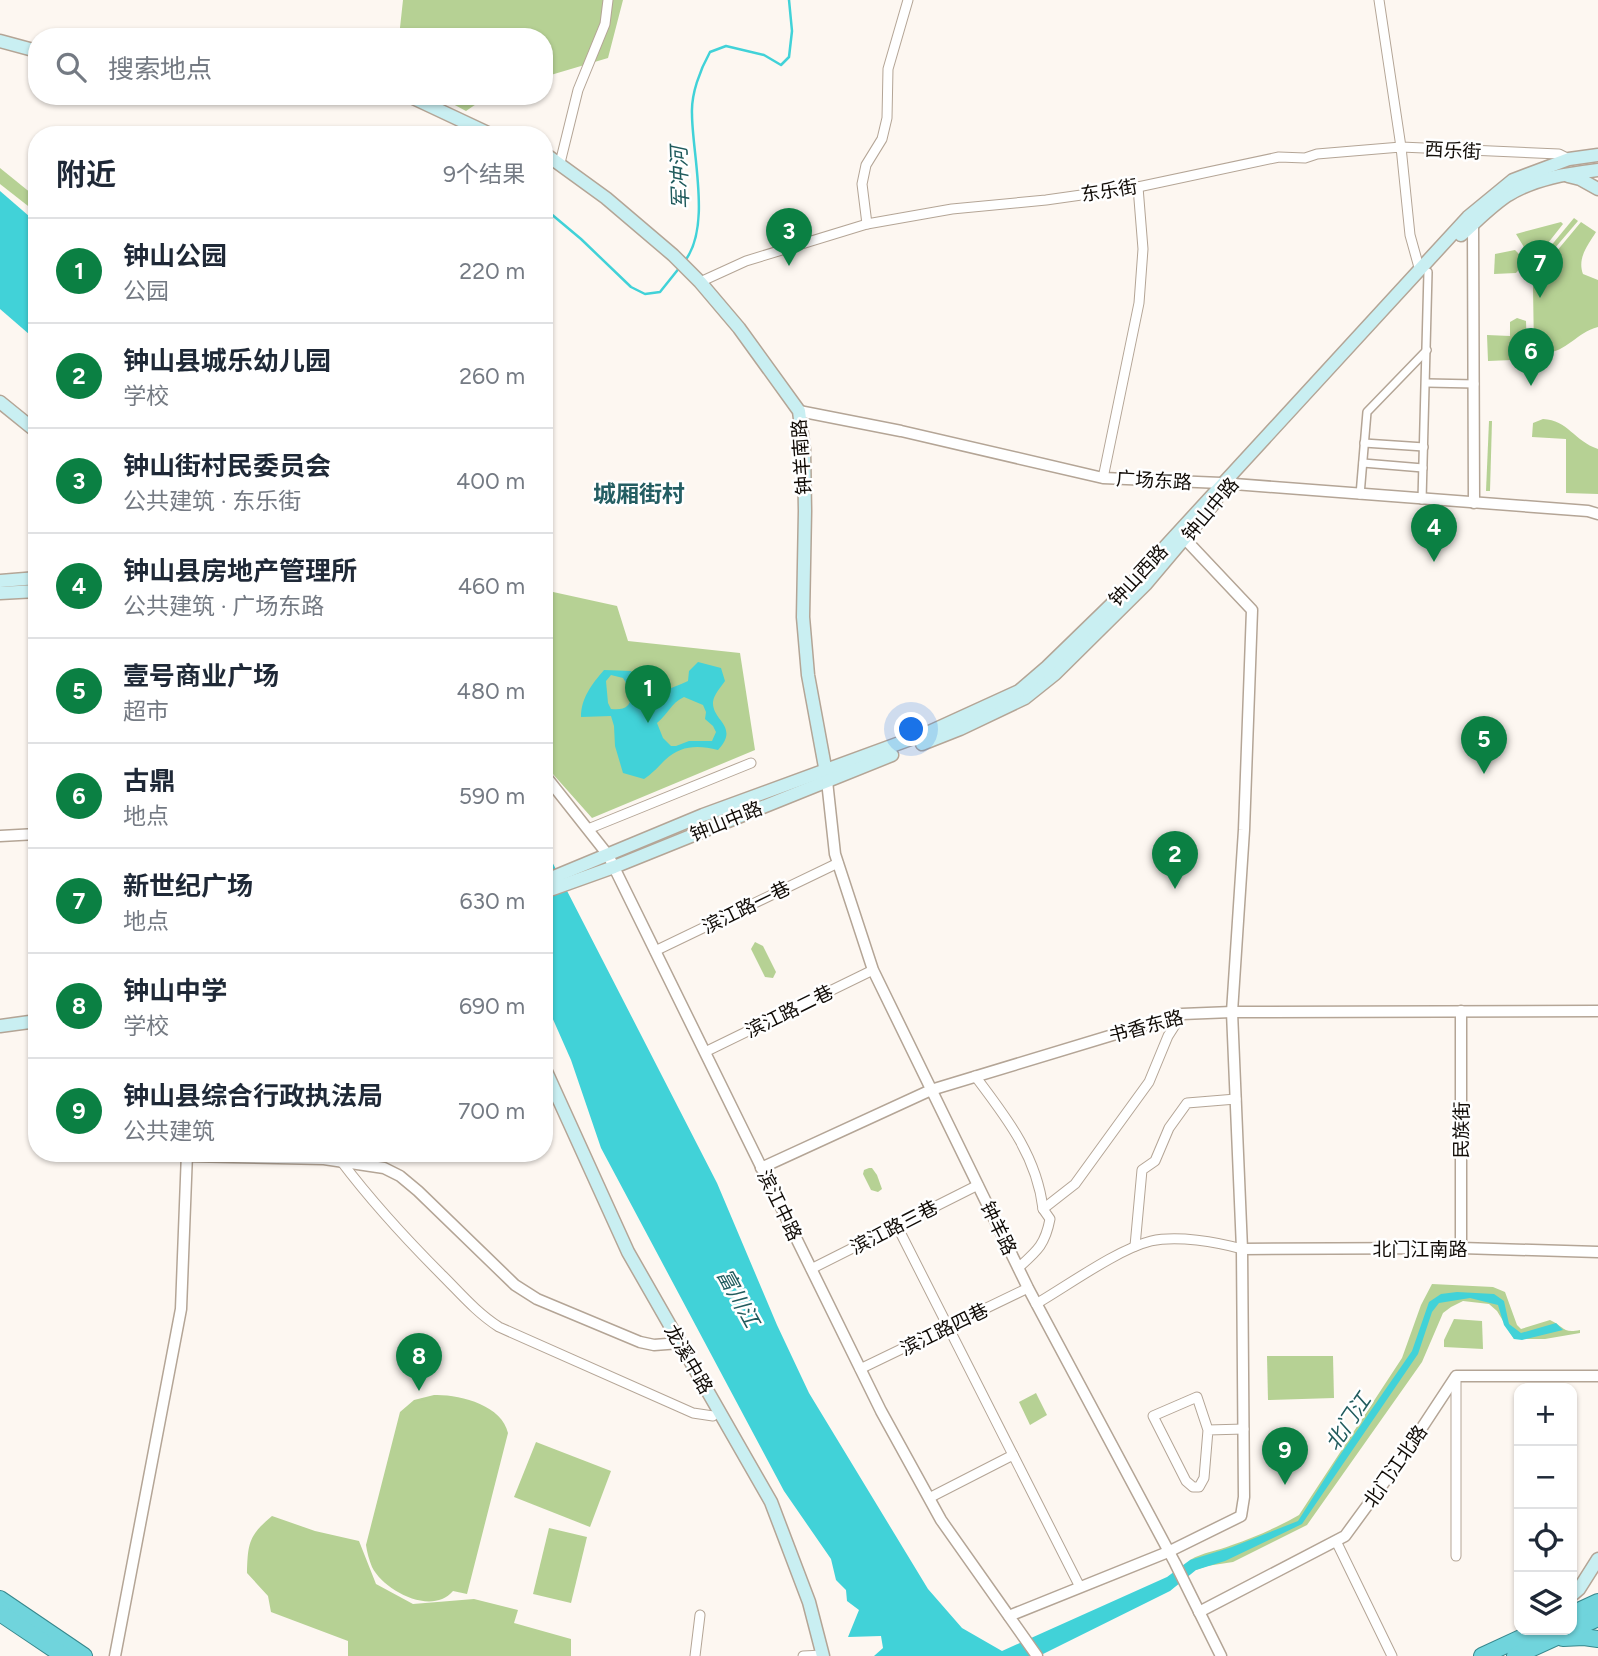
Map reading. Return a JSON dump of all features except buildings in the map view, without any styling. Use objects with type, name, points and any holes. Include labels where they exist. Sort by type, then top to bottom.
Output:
[{"type":"highway","points":[[0,1599],[84,1656]]},
{"type":"highway","points":[[1577,1612],[1598,1602]]},
{"type":"highway","points":[[0,1613],[64,1656]]},
{"type":"highway","points":[[1515,1656],[1598,1618]]},
{"type":"highway","points":[[1482,1656],[1527,1635]]},
{"type":"highway","points":[[1553,1638],[1598,1639]]},
{"type":"main road","points":[[0,41],[28,49]]},
{"type":"main road","points":[[429,105],[473,126]]},
{"type":"main road","name":"钟山西路","points":[[586,871],[608,855],[703,815],[826,776],[1019,691],[1118,598],[1471,220],[1513,180],[1569,159],[1595,154]]},
{"type":"main road","name":"钟羊南路","points":[[553,159],[673,255],[700,282],[739,328],[799,411],[804,450],[803,617],[808,675],[826,776]]},
{"type":"main road","points":[[1471,220],[1529,184],[1561,174],[1598,170]]},
{"type":"main road","points":[[1561,174],[1580,179],[1598,189]]},
{"type":"main road","points":[[0,393],[28,414]]},
{"type":"main road","points":[[0,402],[28,425]]},
{"type":"main road","name":"钟山中路","points":[[586,871],[614,867],[826,776],[960,729],[1025,698],[1055,674],[1145,585],[1185,539],[1225,484]]},
{"type":"main road","points":[[0,581],[28,579]]},
{"type":"main road","points":[[0,593],[28,591]]},
{"type":"main road","points":[[553,879],[586,871]]},
{"type":"main road","points":[[553,888],[586,871]]},
{"type":"main road","points":[[0,1018],[28,1014]]},
{"type":"main road","points":[[0,1026],[28,1022]]},
{"type":"main road","name":"龙溪中路","points":[[553,1086],[628,1252],[713,1416],[764,1506],[802,1604],[815,1656]]},
{"type":"main road","name":"龙溪中路","points":[[553,1106],[621,1256],[771,1502],[809,1602],[823,1656]]},
{"type":"main road","points":[[1577,1591],[1598,1559]]},
{"type":"street","points":[[560,163],[578,90],[605,24],[608,0]]},
{"type":"street","points":[[867,224],[862,184],[866,165],[882,139],[887,118],[888,69],[908,0]]},
{"type":"street","name":"西乐街","points":[[1379,0],[1401,147],[1559,154],[1569,159]]},
{"type":"street","points":[[1401,147],[1410,235],[1424,271],[1427,383],[1422,500]]},
{"type":"street","name":"东乐街","points":[[700,282],[746,261],[867,224],[952,209],[1046,200],[1138,187],[1279,157],[1305,158],[1317,154],[1401,147]]},
{"type":"street","points":[[1103,478],[1139,303],[1143,249],[1138,187]]},
{"type":"street","points":[[1471,220],[1475,384],[1474,503]]},
{"type":"street","points":[[1360,495],[1367,412],[1427,350]]},
{"type":"street","points":[[1427,383],[1475,384]]},
{"type":"street","name":"广场东路","points":[[799,411],[901,431],[1103,478],[1225,484],[1588,511],[1598,514]]},
{"type":"street","points":[[1364,443],[1424,447]]},
{"type":"street","points":[[1363,463],[1423,468]]},
{"type":"street","points":[[1009,1616],[1168,1552],[1241,1516],[1244,1497],[1242,1249],[1232,1012],[1244,830],[1252,610],[1185,539]]},
{"type":"street","points":[[588,829],[751,763]]},
{"type":"street","name":"钟羊路","points":[[826,776],[838,863],[873,970],[1036,1304],[1175,1563],[1184,1586],[1221,1656]]},
{"type":"street","name":"滨江中路","points":[[553,786],[608,855],[860,1369],[941,1520],[1036,1654]]},
{"type":"street","points":[[0,836],[28,834]]},
{"type":"street","name":"滨江路一巷","points":[[655,951],[838,863]]},
{"type":"street","name":"滨江路二巷","points":[[705,1052],[873,970]]},
{"type":"street","name":"民族街","points":[[1461,1011],[1461,1248]]},
{"type":"street","name":"书香东路","points":[[761,1168],[931,1090],[1182,1014],[1598,1011]]},
{"type":"street","points":[[1043,1209],[1074,1184],[1149,1082],[1168,1036],[1182,1014]]},
{"type":"street","points":[[975,1076],[1007,1117],[1025,1148],[1041,1188],[1043,1209],[1049,1219],[1046,1236],[1040,1248],[1018,1268]]},
{"type":"street","points":[[1135,1247],[1142,1170],[1155,1161],[1168,1128],[1186,1103],[1236,1099]]},
{"type":"street","points":[[115,1656],[181,1309],[187,1162]]},
{"type":"street","points":[[342,1162],[361,1188],[426,1259],[491,1322],[693,1413],[713,1416]]},
{"type":"street","points":[[347,1162],[384,1168],[400,1176],[496,1268],[515,1285],[537,1299],[640,1342],[676,1344]]},
{"type":"street","name":"滨江路三巷","points":[[811,1269],[978,1185]]},
{"type":"street","points":[[897,1226],[1080,1587]]},
{"type":"street","points":[[1036,1304],[1135,1247],[1154,1241],[1213,1241],[1242,1249]]},
{"type":"street","name":"北门江南路","points":[[1242,1249],[1461,1248],[1598,1252]]},
{"type":"street","name":"滨江路四巷","points":[[860,1369],[1028,1288]]},
{"type":"street","points":[[1456,1556],[1456,1377],[1598,1376]]},
{"type":"street","name":"北门江北路","points":[[1199,1612],[1345,1536],[1456,1377]]},
{"type":"street","points":[[1197,1397],[1208,1430],[1204,1478],[1199,1487],[1193,1487],[1186,1481],[1153,1416],[1197,1397]]},
{"type":"street","points":[[1208,1430],[1244,1429]]},
{"type":"street","points":[[929,1498],[1013,1455]]},
{"type":"street","points":[[1336,1541],[1392,1656]]},
{"type":"street","points":[[695,1656],[700,1615]]},
{"type":"street","points":[[803,1656],[823,1656]]},
{"type":"green space","points":[[403,0],[623,0],[608,58],[553,74],[553,28],[400,28]]},
{"type":"green space","points":[[455,105],[475,105],[466,111]]},
{"type":"green space","points":[[0,168],[28,191],[28,206],[0,184]]},
{"type":"green space","points":[[1574,218],[1578,221],[1543,262],[1540,259]]},
{"type":"green space","points":[[1561,222],[1563,224],[1537,257],[1533,254],[1530,257],[1516,234]]},
{"type":"green space","points":[[1581,222],[1596,232],[1581,263],[1583,274],[1598,280],[1598,327],[1553,352],[1534,351],[1533,287],[1550,268],[1546,264]]},
{"type":"green space","points":[[1515,250],[1526,261],[1516,273],[1494,274],[1495,254]]},
{"type":"green space","points":[[1517,318],[1526,321],[1527,351],[1512,360],[1488,361],[1487,335],[1510,336],[1510,322]]},
{"type":"green space","points":[[1543,419],[1559,423],[1598,449],[1598,494],[1566,493],[1566,439],[1532,437],[1533,423]]},
{"type":"green space","points":[[1489,421],[1492,421],[1490,491],[1486,491]]},
{"type":"green space","points":[[553,592],[617,606],[628,641],[740,653],[755,750],[592,818],[553,774]]},
{"type":"green space","points":[[755,942],[763,946],[776,972],[773,978],[765,977],[751,949]]},
{"type":"green space","points":[[869,1168],[877,1175],[882,1189],[878,1192],[871,1190],[863,1174],[864,1170]]},
{"type":"green space","points":[[1432,1284],[1493,1287],[1505,1292],[1521,1329],[1550,1320],[1566,1330],[1580,1330],[1580,1333],[1545,1339],[1514,1339],[1497,1311],[1489,1304],[1463,1301],[1451,1307],[1443,1313],[1422,1362],[1307,1525],[1233,1562],[1196,1570],[1190,1560],[1195,1557],[1258,1535],[1299,1515],[1402,1358],[1421,1305]]},
{"type":"green space","points":[[1454,1319],[1482,1321],[1483,1349],[1444,1347],[1444,1340]]},
{"type":"green space","points":[[1267,1356],[1333,1356],[1334,1398],[1268,1400]]},
{"type":"green space","points":[[1036,1393],[1047,1415],[1030,1425],[1019,1402]]},
{"type":"green space","points":[[434,1395],[467,1399],[489,1408],[504,1423],[508,1433],[467,1594],[453,1591],[444,1598],[421,1601],[397,1592],[378,1576],[372,1567],[366,1545],[400,1412],[414,1400]]},
{"type":"green space","points":[[536,1442],[611,1471],[590,1527],[514,1497]]},
{"type":"green space","points":[[272,1516],[315,1531],[359,1541],[376,1584],[413,1604],[474,1599],[518,1610],[514,1623],[571,1639],[571,1656],[348,1656],[348,1641],[271,1612],[268,1596],[247,1573],[251,1541],[258,1529]]},
{"type":"green space","points":[[549,1528],[587,1537],[571,1603],[533,1594]]},
{"type":"water","points":[[0,191],[28,215],[28,333],[0,309]]},
{"type":"water","points":[[698,662],[721,668],[725,681],[713,702],[716,714],[726,729],[724,742],[718,750],[697,747],[677,751],[644,779],[623,773],[615,746],[611,716],[581,717],[585,697],[591,686],[604,670],[631,671],[644,685],[663,690],[688,681],[689,671]],"holes":[[[611,675],[623,678],[626,684],[630,701],[625,708],[611,709],[608,703],[606,681]],[[684,697],[703,705],[705,719],[716,732],[712,741],[689,741],[671,746],[663,738],[657,723]]]},
{"type":"water","name":"富川江","points":[[553,864],[717,1183],[809,1393],[928,1589],[962,1628],[1002,1651],[1167,1577],[1190,1560],[1298,1521],[1412,1351],[1429,1302],[1441,1294],[1494,1294],[1504,1301],[1509,1324],[1521,1333],[1556,1323],[1563,1330],[1522,1340],[1514,1339],[1504,1325],[1498,1305],[1470,1298],[1439,1303],[1432,1312],[1418,1354],[1302,1524],[1225,1561],[1196,1570],[1170,1591],[1039,1656],[874,1656],[883,1648],[881,1636],[848,1637],[859,1610],[847,1601],[846,1590],[836,1580],[831,1559],[784,1491],[601,1148],[571,1060],[553,1019]]},
{"type":"waterway","name":"军冲河","points":[[684,262],[692,248],[699,211],[692,114],[693,98],[700,74],[710,52],[726,46],[764,55],[781,65],[789,57],[792,31],[789,0]]},
{"type":"waterway","name":"军冲河","points":[[553,216],[631,287],[645,294],[660,292],[680,267]]},
{"type":"place","name":"钟山街村民委员会","points":[[789,266]]},
{"type":"place","name":"新世纪广场","points":[[1540,298]]},
{"type":"place","name":"古鼎","points":[[1531,386]]},
{"type":"place","name":"钟山县房地产管理所","points":[[1434,562]]},
{"type":"place","name":"钟山公园","points":[[648,723]]},
{"type":"place","name":"壹号商业广场","points":[[1484,774]]},
{"type":"place","name":"钟山县城乐幼儿园","points":[[1175,889]]},
{"type":"place","name":"钟山中学","points":[[419,1391]]},
{"type":"place","name":"钟山县综合行政执法局","points":[[1285,1485]]},
{"type":"district","name":"城厢街村","points":[[639,494]]},
{"type":"water label","name":"北门江","points":[[1348,1422]]}]
